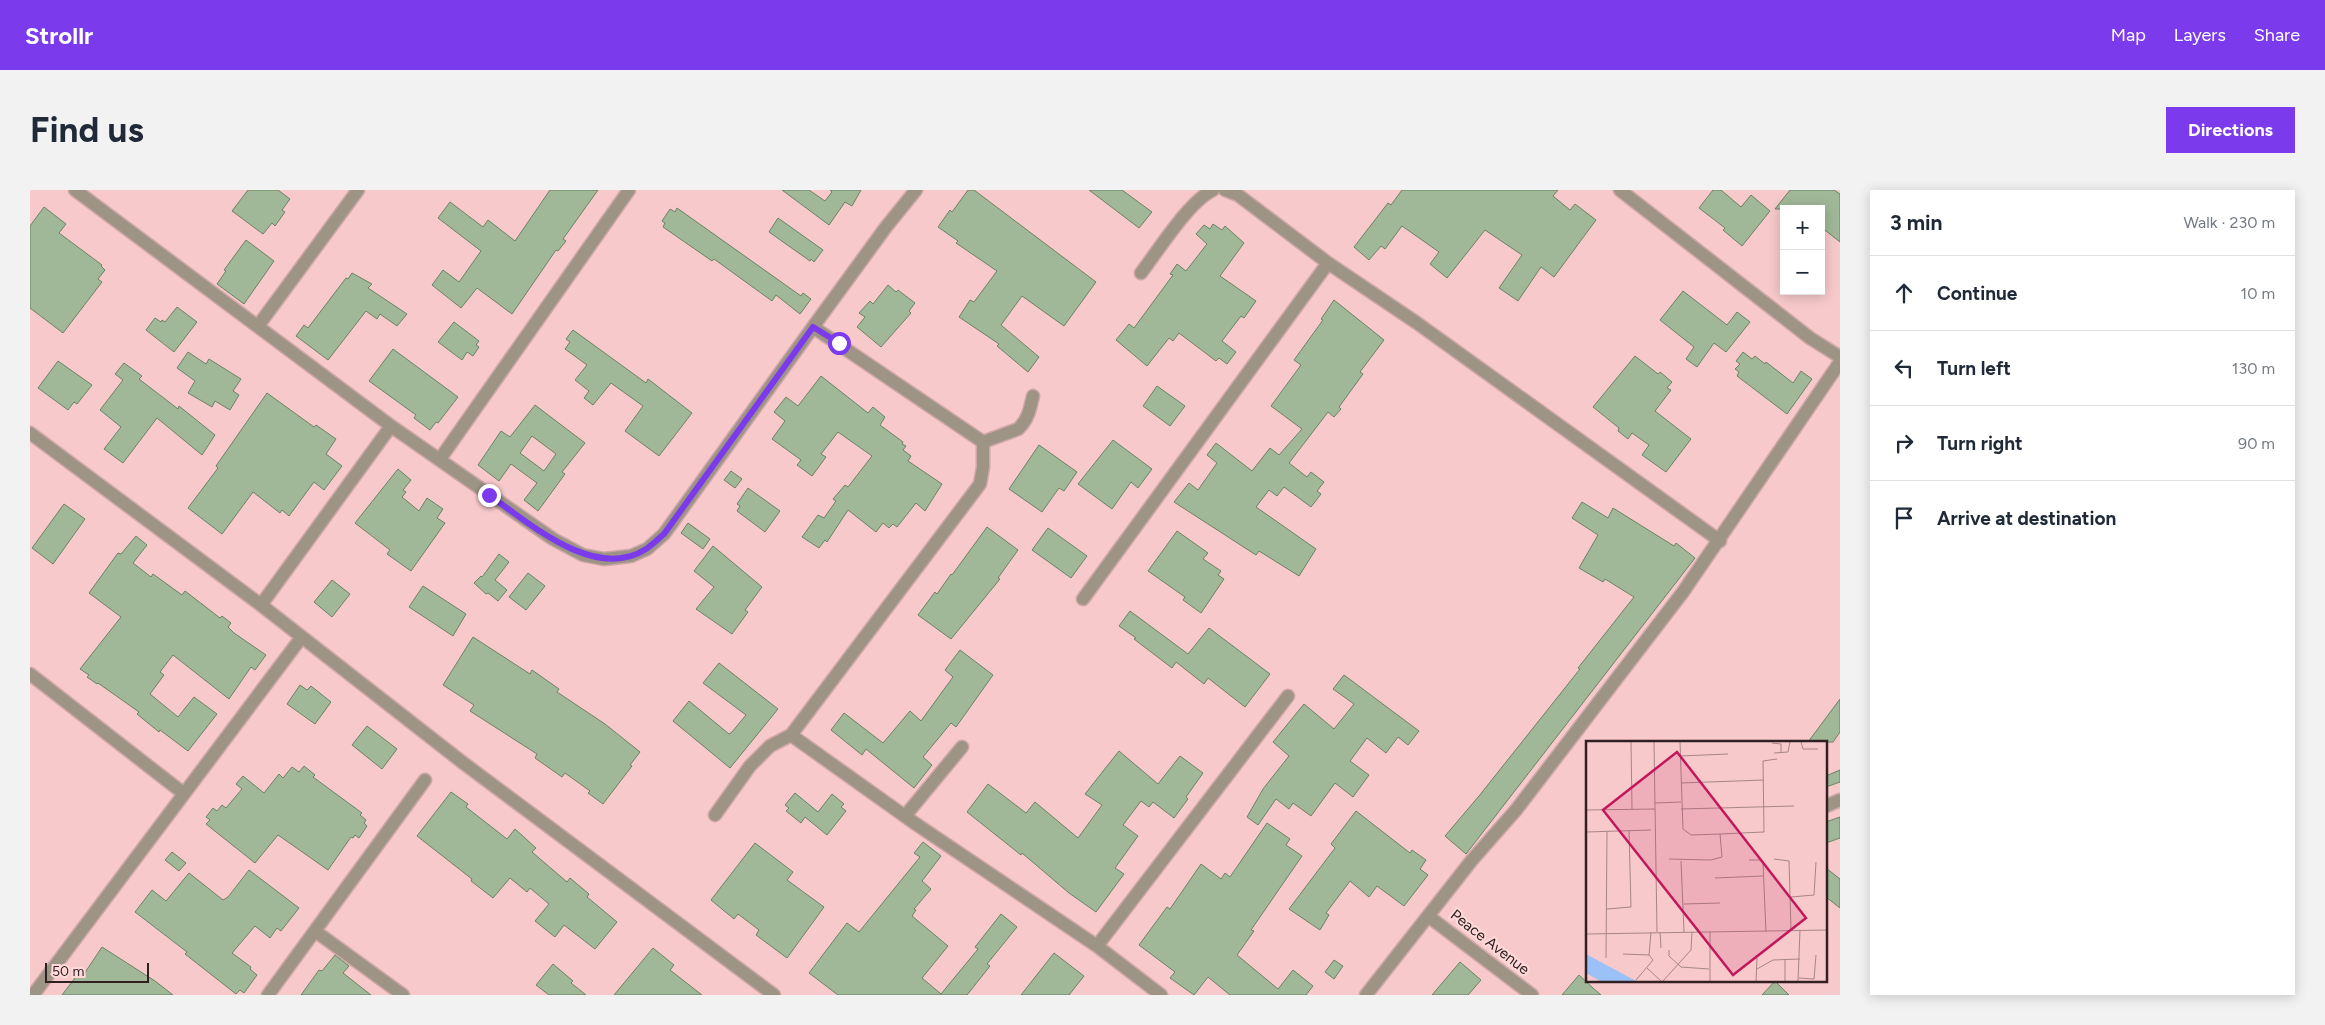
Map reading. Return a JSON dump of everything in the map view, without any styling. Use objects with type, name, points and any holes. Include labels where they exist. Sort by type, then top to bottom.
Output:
[{"type":"street","points":[[76,190],[391,426],[553,539],[583,555],[604,558],[631,556],[647,549],[664,534],[813,327],[916,190]]},
{"type":"street","points":[[258,326],[358,190]]},
{"type":"street","points":[[440,459],[629,190]]},
{"type":"street","points":[[1141,273],[1197,202],[1204,194],[1213,190]]},
{"type":"street","points":[[1225,190],[1238,195],[1328,263],[1417,323],[1720,541]]},
{"type":"street","points":[[1620,190],[1810,338],[1840,357]]},
{"type":"street","points":[[1084,599],[1328,263]]},
{"type":"street","points":[[813,327],[983,442]]},
{"type":"street","points":[[1366,995],[1569,742],[1720,541],[1840,362]]},
{"type":"street","points":[[983,442],[1018,429],[1026,421],[1033,396]]},
{"type":"street","points":[[260,605],[391,426]]},
{"type":"street","points":[[30,432],[260,605],[300,638],[462,762],[774,995]]},
{"type":"street","points":[[715,815],[750,766],[770,746],[792,735],[980,484],[983,467],[983,442]]},
{"type":"street","points":[[33,995],[300,638]]},
{"type":"street","points":[[30,674],[183,792]]},
{"type":"street","points":[[1097,946],[1288,696]]},
{"type":"street","points":[[792,735],[905,816],[1097,946],[1161,995]]},
{"type":"street","points":[[905,816],[962,747]]},
{"type":"street","points":[[268,995],[425,780]]},
{"type":"street","points":[[1828,805],[1840,800]]},
{"type":"street","name":"Peace Avenue","points":[[1428,916],[1532,995]]},
{"type":"street","points":[[315,931],[403,995]]},
{"type":"building","points":[[248,190],[278,190],[290,199],[282,210],[285,212],[275,226],[272,223],[263,234],[232,211]]},
{"type":"building","points":[[550,190],[598,190],[563,239],[566,241],[558,251],[556,250],[512,314],[477,288],[461,308],[432,285],[443,270],[459,282],[481,251],[438,218],[450,202],[483,227],[488,220],[515,241]]},
{"type":"building","points":[[782,190],[809,190],[825,201],[832,192],[830,190],[861,190],[852,206],[845,202],[829,225]]},
{"type":"building","points":[[968,190],[974,190],[1096,282],[1064,326],[1022,296],[1001,325],[1039,357],[1028,372],[997,346],[999,344],[959,317],[970,300],[974,302],[997,271],[956,243],[958,241],[938,227]]},
{"type":"building","points":[[1089,190],[1122,190],[1152,212],[1139,228]]},
{"type":"building","points":[[1402,190],[1558,190],[1553,196],[1570,210],[1575,204],[1596,220],[1554,277],[1541,267],[1518,301],[1499,288],[1522,255],[1485,230],[1447,278],[1430,264],[1439,252],[1402,226],[1385,249],[1381,246],[1369,260],[1354,247],[1388,203],[1391,205]]},
{"type":"building","points":[[1713,190],[1721,190],[1741,207],[1751,195],[1770,211],[1742,246],[1723,230],[1725,228],[1699,208]]},
{"type":"building","points":[[1790,190],[1834,190],[1840,194],[1840,242],[1825,230],[1825,205],[1780,205],[1780,209],[1775,209]]},
{"type":"building","points":[[44,207],[66,224],[59,233],[102,265],[105,270],[98,279],[102,282],[63,333],[30,308],[30,226]]},
{"type":"building","points":[[677,208],[801,296],[803,293],[811,299],[800,314],[776,295],[772,301],[714,259],[712,261],[663,227],[665,223],[662,221],[670,209],[675,212]]},
{"type":"building","points":[[778,218],[823,250],[814,262],[769,232]]},
{"type":"building","points":[[1213,224],[1222,230],[1225,226],[1244,243],[1220,276],[1256,301],[1244,318],[1241,316],[1222,341],[1236,352],[1227,364],[1219,358],[1216,361],[1179,333],[1173,341],[1169,338],[1147,366],[1116,340],[1129,324],[1134,328],[1173,275],[1170,274],[1177,264],[1186,271],[1207,244],[1196,234],[1204,225],[1210,229]]},
{"type":"building","points":[[246,240],[274,261],[244,304],[217,284],[226,271],[224,270]]},
{"type":"building","points":[[352,273],[372,284],[368,288],[407,314],[397,326],[380,314],[377,319],[366,311],[328,360],[296,336],[304,325],[308,328],[346,278],[348,279]]},
{"type":"building","points":[[888,285],[915,303],[909,311],[911,313],[881,347],[857,327],[865,317],[859,313],[870,301],[873,304]]},
{"type":"building","points":[[1683,291],[1727,325],[1737,312],[1750,322],[1726,352],[1714,343],[1697,367],[1686,359],[1694,347],[1660,320]]},
{"type":"building","points":[[1334,300],[1384,340],[1360,372],[1363,374],[1339,407],[1341,409],[1334,417],[1328,412],[1289,463],[1307,477],[1311,472],[1324,482],[1317,491],[1321,494],[1311,507],[1284,487],[1277,496],[1269,490],[1256,507],[1316,549],[1299,576],[1259,551],[1256,555],[1174,502],[1189,483],[1198,490],[1217,463],[1207,455],[1216,443],[1252,471],[1270,448],[1279,455],[1302,429],[1271,406],[1301,365],[1294,360],[1323,320],[1321,319]]},
{"type":"building","points":[[177,307],[197,322],[174,352],[146,330],[155,318],[165,322]]},
{"type":"building","points":[[454,322],[479,341],[476,345],[479,347],[473,356],[467,352],[462,360],[438,342]]},
{"type":"building","points":[[573,330],[646,383],[648,379],[692,413],[659,456],[625,431],[643,406],[611,383],[593,405],[584,398],[589,391],[575,380],[587,365],[565,349],[570,342],[566,339]]},
{"type":"building","points":[[393,349],[458,397],[438,423],[436,422],[430,430],[414,418],[416,415],[369,381]]},
{"type":"building","points":[[188,352],[206,364],[209,359],[241,379],[233,391],[239,395],[230,410],[215,401],[212,407],[188,393],[195,381],[177,368]]},
{"type":"building","points":[[1743,352],[1752,359],[1755,356],[1765,364],[1766,362],[1793,383],[1801,371],[1812,379],[1787,414],[1737,376],[1739,372],[1735,369],[1740,364],[1736,361]]},
{"type":"building","points":[[1635,356],[1658,374],[1660,372],[1672,382],[1667,388],[1671,390],[1655,411],[1691,439],[1666,472],[1642,455],[1649,445],[1632,433],[1628,439],[1618,431],[1619,428],[1593,407]]},
{"type":"building","points":[[58,361],[92,385],[77,404],[74,402],[68,410],[38,388]]},
{"type":"building","points":[[124,363],[142,376],[139,379],[178,409],[179,406],[215,435],[202,455],[157,418],[123,463],[104,449],[121,427],[100,410],[123,380],[115,374]]},
{"type":"building","points":[[821,376],[868,413],[873,407],[885,417],[880,425],[903,442],[902,444],[906,446],[903,450],[911,456],[908,461],[942,484],[925,511],[916,503],[897,527],[893,524],[889,528],[883,523],[876,532],[848,510],[827,542],[825,540],[819,548],[802,537],[818,515],[824,518],[836,501],[833,499],[845,485],[848,487],[872,456],[838,432],[821,454],[826,457],[812,476],[797,465],[801,460],[772,439],[785,421],[774,412],[786,397],[798,406]]},
{"type":"building","points":[[1157,386],[1185,406],[1170,426],[1143,406]]},
{"type":"building","points":[[267,393],[314,427],[316,425],[336,439],[326,454],[342,466],[324,490],[314,482],[289,516],[282,510],[280,513],[253,492],[222,534],[188,508],[218,468],[216,466]]},
{"type":"building","points":[[535,405],[585,443],[562,472],[565,474],[538,511],[524,500],[537,483],[511,464],[499,481],[478,465],[501,431],[510,437]],"holes":[[[532,436],[556,454],[544,471],[520,453]]]},
{"type":"building","points":[[1113,440],[1152,469],[1138,488],[1131,482],[1112,509],[1078,484]]},
{"type":"building","points":[[1039,445],[1077,472],[1064,491],[1059,488],[1042,512],[1009,489]]},
{"type":"building","points":[[398,469],[411,480],[403,490],[406,492],[402,497],[419,511],[427,498],[443,509],[437,518],[445,523],[411,571],[387,554],[390,550],[355,523]]},
{"type":"building","points":[[731,471],[742,479],[735,488],[724,480]]},
{"type":"building","points":[[748,488],[780,511],[765,532],[737,511],[740,506],[737,504]]},
{"type":"building","points":[[1582,502],[1608,518],[1613,508],[1674,546],[1676,543],[1695,558],[1466,854],[1445,836],[1580,669],[1578,668],[1634,597],[1605,579],[1603,582],[1579,568],[1598,535],[1572,518]]},
{"type":"building","points":[[64,504],[85,519],[53,564],[32,548]]},
{"type":"building","points":[[688,523],[710,539],[703,549],[681,533]]},
{"type":"building","points":[[987,527],[1018,550],[998,578],[1000,579],[951,639],[918,615],[935,592],[937,594],[952,575]]},
{"type":"building","points":[[1048,528],[1087,556],[1071,578],[1032,550]]},
{"type":"building","points":[[1177,531],[1208,553],[1203,559],[1221,571],[1218,575],[1224,579],[1201,613],[1183,600],[1185,597],[1148,571]]},
{"type":"building","points":[[136,536],[147,545],[133,563],[151,577],[153,574],[182,595],[185,591],[220,618],[222,616],[231,623],[228,627],[234,633],[266,655],[255,670],[251,667],[229,699],[173,655],[160,672],[164,675],[150,694],[178,717],[194,697],[217,714],[188,751],[160,730],[159,732],[137,714],[139,712],[87,677],[89,675],[80,669],[121,617],[89,593],[118,553],[121,554]]},
{"type":"building","points":[[713,546],[762,587],[745,610],[748,612],[732,634],[696,609],[714,587],[694,571]]},
{"type":"building","points":[[499,554],[509,562],[495,580],[507,590],[498,601],[488,593],[486,594],[474,583],[482,577]]},
{"type":"building","points":[[528,573],[545,586],[526,610],[509,597]]},
{"type":"building","points":[[332,580],[350,594],[332,617],[314,602]]},
{"type":"building","points":[[423,586],[466,614],[453,636],[409,607]]},
{"type":"building","points":[[1130,611],[1188,654],[1209,628],[1270,674],[1245,707],[1208,678],[1204,684],[1176,662],[1172,668],[1134,639],[1136,638],[1119,626]]},
{"type":"building","points":[[473,637],[530,674],[532,670],[559,689],[557,692],[605,724],[640,752],[630,765],[632,766],[603,804],[588,793],[590,791],[565,773],[562,777],[535,758],[537,754],[470,711],[474,705],[443,685]]},
{"type":"building","points":[[960,650],[993,675],[956,727],[951,723],[923,757],[932,765],[914,788],[866,749],[862,755],[831,730],[844,713],[883,743],[910,711],[921,721],[953,677],[945,670]]},
{"type":"building","points":[[719,663],[778,709],[730,768],[673,721],[689,701],[729,734],[746,715],[703,683]]},
{"type":"building","points":[[1344,675],[1419,731],[1408,745],[1398,737],[1386,753],[1367,738],[1350,761],[1369,775],[1353,797],[1335,783],[1311,816],[1293,803],[1289,809],[1276,799],[1258,825],[1247,817],[1263,789],[1289,756],[1273,742],[1304,704],[1334,729],[1354,704],[1333,689]]},
{"type":"building","points":[[300,685],[307,690],[311,686],[331,702],[315,724],[287,704]]},
{"type":"building","points":[[1840,699],[1840,732],[1833,742],[1809,741]]},
{"type":"building","points":[[367,726],[397,749],[382,769],[352,745]]},
{"type":"building","points":[[1119,751],[1158,784],[1180,756],[1203,773],[1174,818],[1153,802],[1149,807],[1141,801],[1123,825],[1138,836],[1115,868],[1124,874],[1096,912],[1069,893],[1022,853],[1021,855],[967,812],[988,784],[1026,813],[1035,802],[1078,838],[1102,805],[1085,794]]},
{"type":"building","points":[[304,766],[315,775],[313,777],[362,813],[360,815],[366,820],[364,823],[367,826],[359,838],[355,835],[353,838],[351,837],[328,870],[278,835],[255,863],[206,824],[210,820],[206,817],[213,808],[217,811],[222,805],[226,808],[242,789],[236,784],[243,776],[264,793],[279,774],[283,778],[292,767],[299,772]]},
{"type":"building","points":[[1840,770],[1840,782],[1828,786],[1828,775]]},
{"type":"building","points":[[451,792],[468,804],[466,807],[507,839],[515,829],[536,848],[532,852],[567,882],[570,878],[589,894],[587,897],[617,922],[595,949],[564,925],[555,937],[535,921],[549,904],[530,888],[527,892],[510,878],[493,898],[417,836]]},
{"type":"building","points":[[795,793],[818,812],[832,794],[844,804],[841,807],[846,811],[827,835],[805,817],[801,823],[786,811],[789,808],[785,805]]},
{"type":"building","points":[[1356,811],[1410,853],[1412,850],[1426,860],[1420,869],[1428,875],[1404,906],[1377,886],[1369,897],[1350,881],[1326,913],[1329,915],[1320,930],[1289,909],[1335,848],[1331,844]]},
{"type":"building","points":[[1840,817],[1840,838],[1828,842],[1828,821]]},
{"type":"building","points":[[1267,823],[1290,839],[1286,845],[1302,856],[1251,930],[1254,931],[1237,955],[1278,989],[1293,970],[1313,986],[1306,995],[1230,995],[1208,977],[1194,995],[1170,978],[1175,972],[1139,945],[1167,907],[1170,909],[1201,864],[1221,879],[1225,873],[1230,877]]},
{"type":"building","points":[[923,842],[941,856],[922,881],[931,889],[914,909],[916,910],[912,916],[948,946],[922,978],[941,994],[978,949],[975,947],[1001,914],[1017,927],[987,964],[990,966],[967,995],[838,995],[809,973],[847,923],[859,932],[920,857],[914,853]]},
{"type":"building","points":[[755,843],[793,872],[787,880],[824,907],[787,958],[756,935],[759,930],[738,914],[734,919],[711,900]]},
{"type":"building","points":[[172,852],[186,863],[179,871],[165,860]]},
{"type":"building","points":[[249,870],[299,908],[281,931],[277,928],[270,938],[255,926],[232,953],[251,967],[250,969],[257,975],[244,993],[240,990],[236,994],[185,954],[187,952],[135,912],[152,890],[166,901],[189,873],[223,900],[228,897]]},
{"type":"building","points":[[1828,870],[1840,879],[1840,908],[1828,899]]},
{"type":"building","points":[[102,947],[155,981],[173,995],[62,995],[78,974],[82,977]]},
{"type":"building","points":[[653,948],[674,965],[670,970],[702,995],[614,995]]},
{"type":"building","points":[[1054,953],[1084,976],[1069,995],[1021,995]]},
{"type":"building","points":[[335,955],[349,966],[343,973],[371,995],[301,995],[319,970],[322,971]]},
{"type":"building","points":[[1334,960],[1343,966],[1334,979],[1325,972]]},
{"type":"building","points":[[1460,962],[1481,980],[1468,995],[1432,995]]},
{"type":"building","points":[[553,964],[573,981],[571,983],[586,995],[549,995],[536,985]]},
{"type":"building","points":[[1579,975],[1601,995],[1562,995]]},
{"type":"building","points":[[1776,982],[1789,995],[1762,995]]},
{"type":"route","points":[[489,495],[553,539],[583,555],[604,558],[631,556],[647,549],[664,534],[813,327],[839,343]]}]
